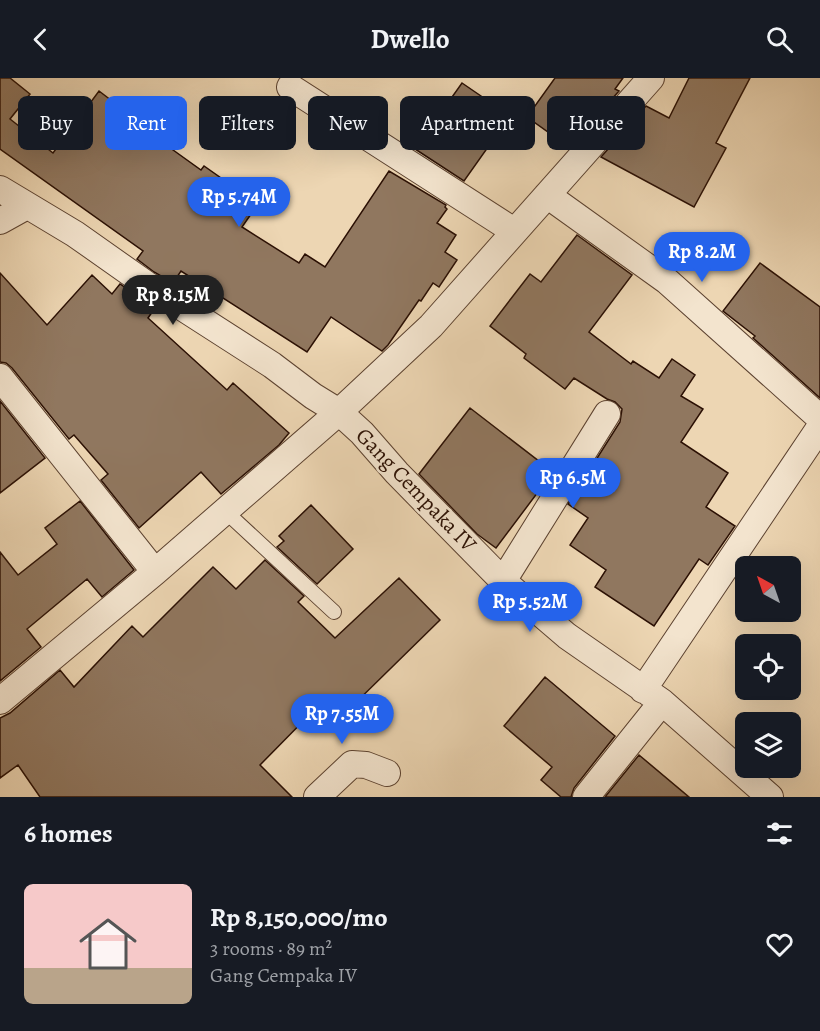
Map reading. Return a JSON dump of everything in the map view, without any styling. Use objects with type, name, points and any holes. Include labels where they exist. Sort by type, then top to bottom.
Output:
[{"type":"street","points":[[0,701],[155,572],[339,412],[431,326],[651,78]]},
{"type":"street","points":[[290,87],[514,231]]},
{"type":"street","name":"Gang Cempaka IV","points":[[0,189],[75,234],[339,412],[362,433],[397,473],[502,581],[567,636],[653,696],[770,797]]},
{"type":"street","points":[[547,195],[667,280],[820,418]]},
{"type":"street","points":[[0,221],[27,206]]},
{"type":"street","points":[[0,377],[155,572]]},
{"type":"street","points":[[502,581],[608,414]]},
{"type":"street","points":[[586,797],[653,696],[820,427]]},
{"type":"street","points":[[316,797],[352,764],[366,765],[387,773]]},
{"type":"lane","points":[[225,511],[334,612]]},
{"type":"building","points":[[0,78],[10,78],[30,94],[18,96],[18,109],[10,119],[18,125],[18,150],[49,150],[53,153],[55,150],[93,150],[93,99],[99,91],[106,96],[105,150],[173,150],[201,170],[204,166],[258,204],[242,227],[299,263],[305,254],[325,267],[389,171],[446,205],[447,209],[437,223],[456,235],[445,252],[457,260],[439,287],[433,283],[382,351],[331,317],[307,352],[181,271],[173,283],[154,272],[137,259],[143,251],[0,149]]},
{"type":"building","points":[[555,78],[623,78],[615,89],[619,91],[615,96],[547,96],[547,131],[535,123],[535,106]]},
{"type":"building","points":[[689,78],[750,78],[716,143],[726,148],[694,207],[601,157],[607,150],[645,150],[646,106],[669,118]]},
{"type":"building","points":[[462,83],[481,96],[453,96]]},
{"type":"building","points":[[417,150],[486,150],[464,181]]},
{"type":"building","points":[[577,235],[632,275],[589,332],[631,364],[633,361],[659,378],[672,359],[695,375],[681,396],[703,409],[681,442],[728,473],[706,507],[735,526],[708,565],[699,559],[654,626],[595,587],[606,570],[570,545],[588,518],[568,504],[620,422],[622,409],[615,402],[574,378],[565,389],[524,358],[526,354],[490,326],[530,274],[541,282]]},
{"type":"building","points":[[760,263],[820,307],[820,398],[753,338],[755,336],[723,311]]},
{"type":"building","points":[[0,273],[47,325],[92,275],[112,294],[120,284],[155,308],[148,318],[227,390],[233,383],[289,433],[279,445],[221,494],[201,472],[139,528],[101,480],[108,474],[74,435],[69,439],[12,368],[0,362]]},
{"type":"building","points":[[0,401],[45,458],[0,493]]},
{"type":"building","points":[[470,408],[553,472],[496,548],[477,534],[419,474]]},
{"type":"building","points":[[80,501],[134,570],[102,597],[87,579],[27,629],[41,647],[0,681],[0,552],[18,575],[57,544],[45,528]]},
{"type":"building","points":[[311,505],[353,549],[317,584],[277,547],[284,541],[279,536]]},
{"type":"building","points":[[265,560],[304,596],[298,602],[335,638],[399,578],[440,620],[338,720],[321,703],[260,765],[292,797],[40,797],[18,765],[0,778],[0,718],[10,713],[60,670],[74,687],[132,626],[143,637],[213,567],[236,589]]},
{"type":"building","points":[[545,677],[615,736],[574,788],[571,797],[561,797],[541,780],[552,767],[504,726]]},
{"type":"building","points":[[639,755],[689,797],[605,797]]}]
